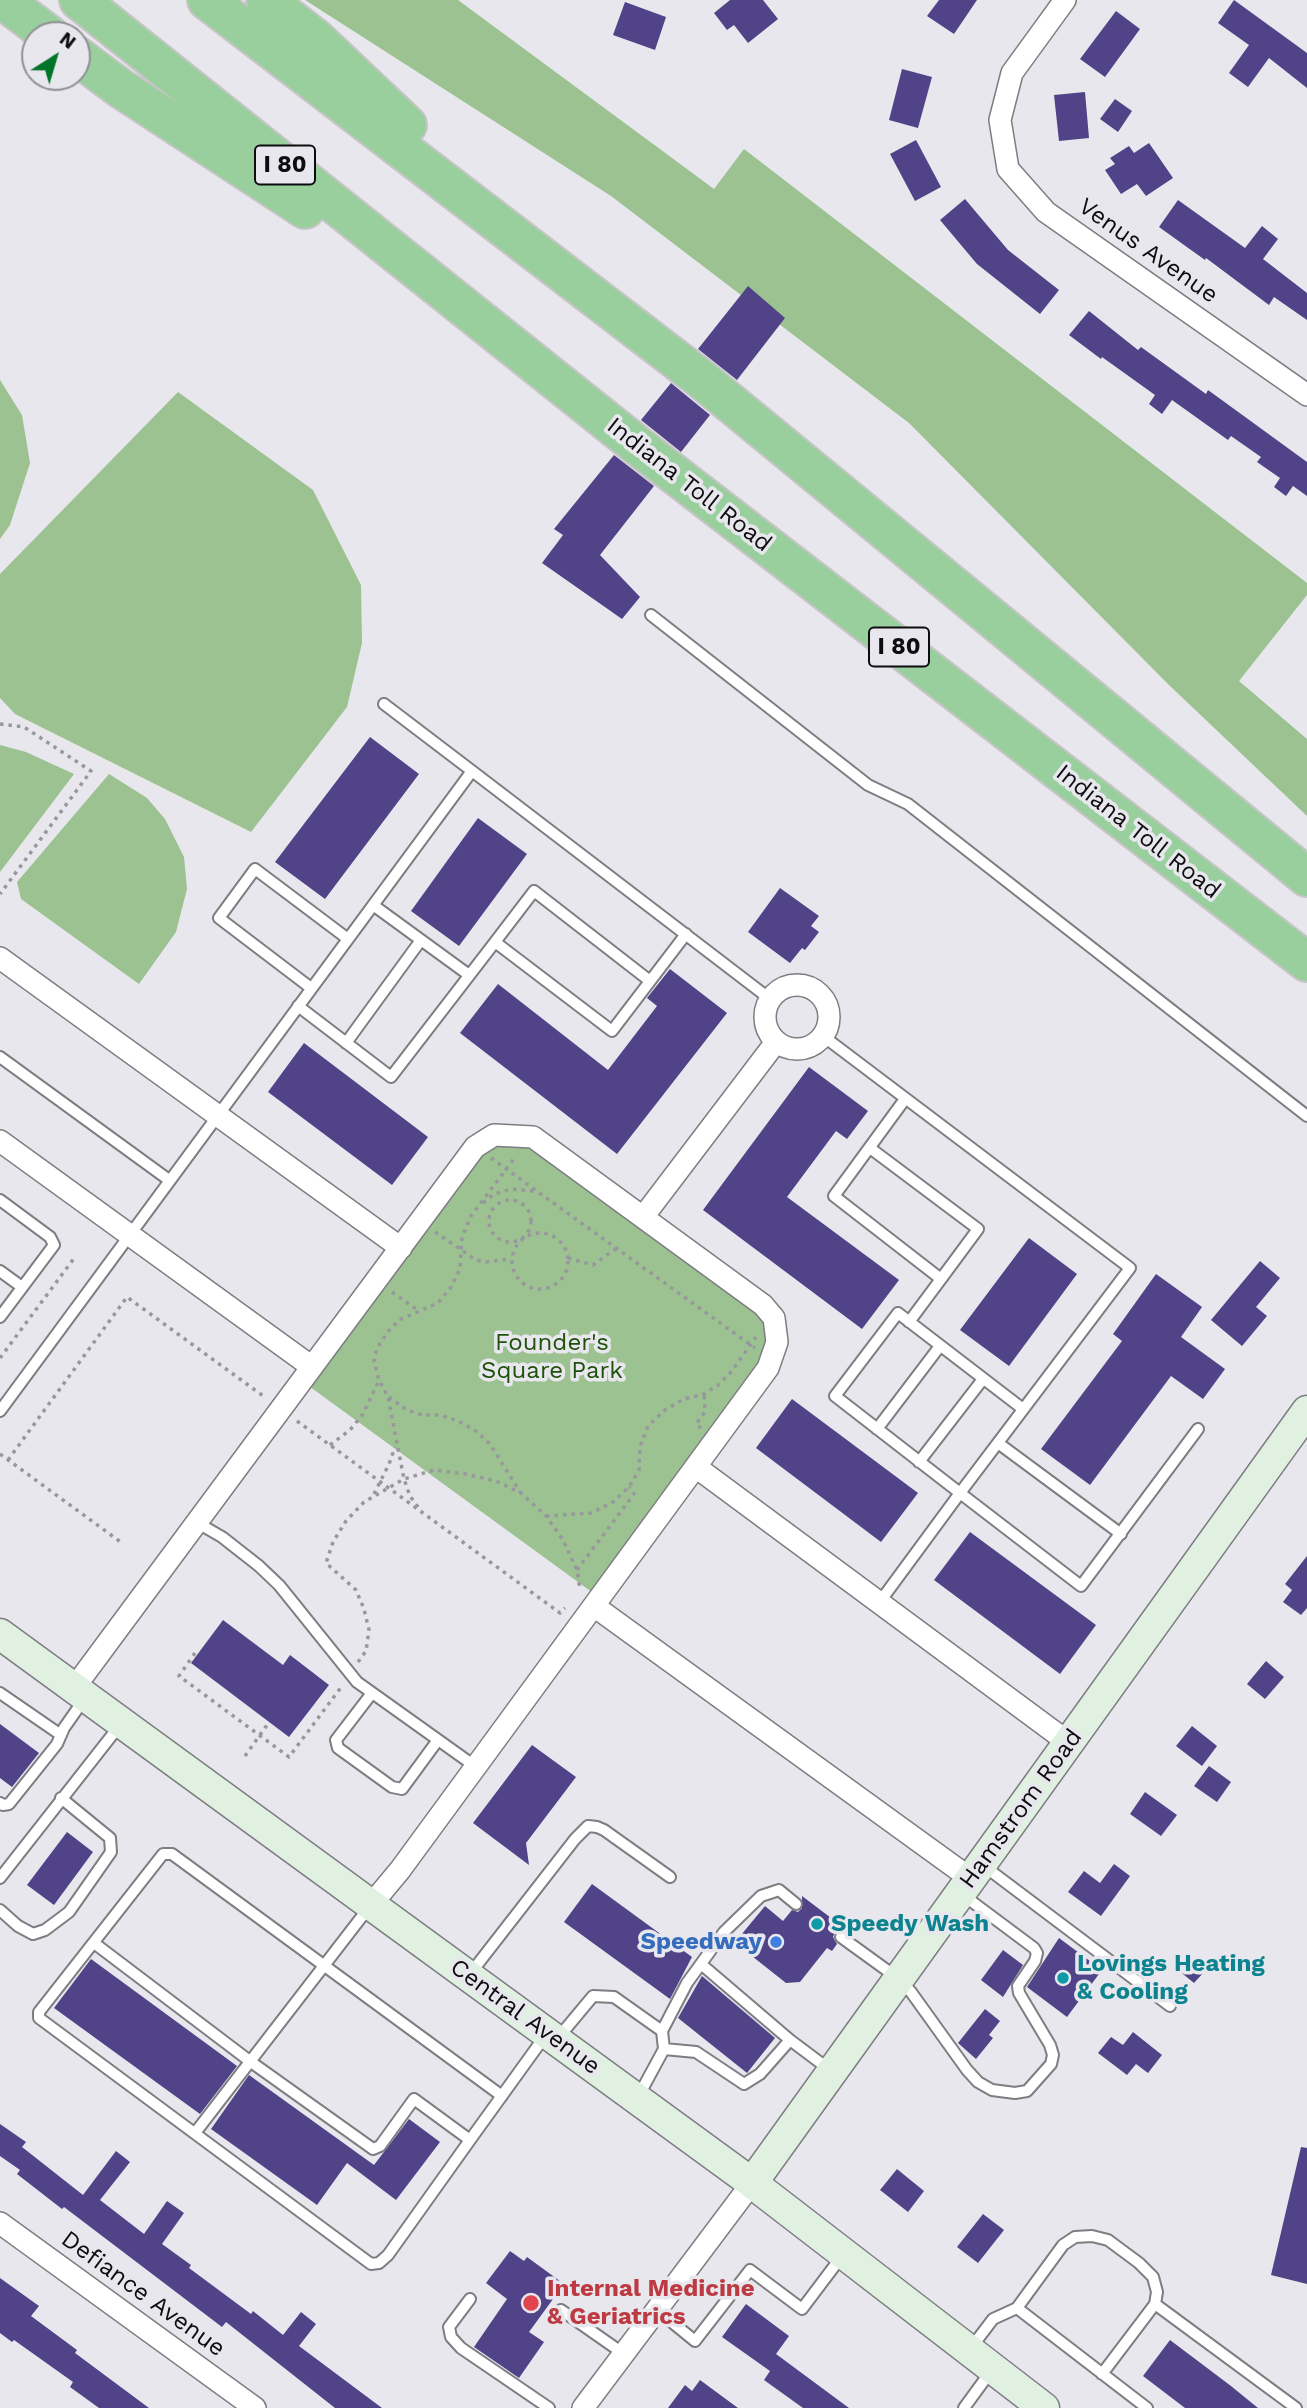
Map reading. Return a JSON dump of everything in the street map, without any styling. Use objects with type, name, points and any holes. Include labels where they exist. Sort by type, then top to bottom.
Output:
[{"type":"highway","points":[[3,0],[31,21]]},
{"type":"highway","name":"Indiana Toll Road","points":[[79,0],[677,476],[1307,962]]},
{"type":"highway","points":[[207,0],[700,378],[1307,877]]},
{"type":"highway","points":[[266,0],[316,39],[545,257]]},
{"type":"highway","points":[[91,66],[120,88],[492,330]]},
{"type":"main road","name":"Hamstrom Road","points":[[752,2183],[1307,1411]]},
{"type":"main road","name":"Central Avenue","points":[[1,1638],[752,2183],[1044,2408]]},
{"type":"street","name":"Venus Avenue","points":[[1065,0],[1012,73],[1000,120],[1008,169],[1046,212],[1307,396]]},
{"type":"street","points":[[0,958],[401,1248]]},
{"type":"street","points":[[796,985],[815,991],[823,998],[829,1017],[822,1037],[815,1044],[795,1050],[776,1042],[764,1017],[770,999],[786,987],[796,985]]},
{"type":"street","points":[[643,1217],[776,1042]]},
{"type":"street","points":[[80,1693],[196,1522],[475,1147],[494,1135],[533,1137],[763,1305],[771,1315],[777,1342],[768,1368],[695,1468],[587,1600],[476,1767],[370,1906]]},
{"type":"street","points":[[0,1141],[312,1367]]},
{"type":"street","points":[[695,1468],[1069,1743]]},
{"type":"street","points":[[587,1600],[971,1879]]},
{"type":"street","name":"Hamstrom Road","points":[[583,2408],[752,2183]]},
{"type":"street","name":"Defiance Avenue","points":[[0,2223],[255,2408]]},
{"type":"lane","points":[[651,615],[868,785],[908,804],[1307,1116]]},
{"type":"lane","points":[[384,704],[770,999]]},
{"type":"lane","points":[[0,1412],[472,771]]},
{"type":"lane","points":[[311,988],[219,918],[255,869],[348,939]]},
{"type":"lane","points":[[299,1006],[391,1077],[534,891],[650,981]]},
{"type":"lane","points":[[373,905],[469,975]]},
{"type":"lane","points":[[495,942],[612,1031],[686,934]]},
{"type":"lane","points":[[346,1043],[421,940]]},
{"type":"lane","points":[[822,1037],[1130,1268],[879,1603]]},
{"type":"lane","points":[[0,1057],[169,1180]]},
{"type":"lane","points":[[905,1099],[834,1196],[941,1279]]},
{"type":"lane","points":[[870,1147],[978,1229],[909,1322]]},
{"type":"lane","points":[[0,1199],[50,1237],[54,1245],[0,1317]]},
{"type":"lane","points":[[0,1270],[22,1287]]},
{"type":"lane","points":[[1023,1409],[898,1313],[835,1396],[1082,1586],[1198,1429]]},
{"type":"lane","points":[[877,1429],[940,1346]]},
{"type":"lane","points":[[919,1462],[983,1378]]},
{"type":"lane","points":[[998,1443],[1121,1534]]},
{"type":"lane","points":[[196,1522],[240,1551],[279,1585],[351,1674],[372,1693],[476,1767]]},
{"type":"lane","points":[[0,1693],[61,1735]]},
{"type":"lane","points":[[0,1803],[9,1804],[57,1744],[80,1693]]},
{"type":"lane","points":[[372,1693],[336,1740],[338,1748],[392,1787],[402,1788],[439,1740]]},
{"type":"lane","points":[[0,1878],[121,1723]]},
{"type":"lane","points":[[0,1910],[18,1926],[33,1934],[45,1930],[69,1912],[111,1852],[110,1838],[61,1798]]},
{"type":"lane","points":[[468,1976],[588,1826],[604,1830],[670,1877]]},
{"type":"lane","points":[[502,2096],[172,1854],[163,1854],[39,2012],[39,2018],[371,2264],[379,2263],[388,2255],[502,2096],[552,2037],[593,1996],[614,1997],[662,2031]]},
{"type":"lane","points":[[842,1937],[899,1979],[978,2082],[992,2090],[1015,2093],[1027,2091],[1051,2064],[1053,2055],[1050,2045],[1019,1993],[1018,1986],[1035,1961],[1037,1953],[971,1879]]},
{"type":"lane","points":[[971,1879],[1170,2006]]},
{"type":"lane","points":[[637,2099],[664,2049],[662,2031],[687,1983],[724,1932],[761,1896],[779,1890],[796,1904]]},
{"type":"lane","points":[[195,2133],[370,1906]]},
{"type":"lane","points":[[94,1943],[251,2062],[373,2149],[380,2146],[414,2099],[470,2140]]},
{"type":"lane","points":[[701,1964],[790,2040],[833,2072]]},
{"type":"lane","points":[[664,2049],[696,2052],[744,2084],[760,2074],[790,2040]]},
{"type":"lane","points":[[969,2350],[993,2319],[1017,2308],[1063,2245],[1075,2237],[1092,2236],[1108,2240],[1139,2263],[1153,2277],[1157,2292],[1155,2304],[1102,2374]]},
{"type":"lane","points":[[657,2310],[695,2340],[750,2270],[802,2309],[843,2253]]},
{"type":"lane","points":[[470,2299],[449,2327],[451,2337],[461,2348],[549,2408]]},
{"type":"lane","points":[[1155,2304],[1296,2408]]},
{"type":"lane","points":[[1017,2308],[1147,2408]]},
{"type":"lane","points":[[561,2310],[624,2354]]},
{"type":"lane","points":[[964,2408],[993,2369]]},
{"type":"path","points":[[0,724],[24,727],[91,771],[0,894]]},
{"type":"path","points":[[421,1512],[410,1496],[404,1479],[388,1397],[379,1380],[374,1361],[377,1348],[401,1319],[438,1303],[452,1287],[460,1269],[462,1237],[478,1206],[505,1168],[533,1137]]},
{"type":"path","points":[[475,1147],[771,1359]]},
{"type":"path","points":[[478,1206],[494,1194],[511,1189],[538,1192]]},
{"type":"path","points":[[525,1236],[513,1250],[511,1259],[516,1277],[523,1284],[540,1290],[550,1288],[564,1276],[568,1258],[560,1242],[543,1233],[525,1236],[512,1242],[498,1239],[490,1228],[489,1214],[498,1203],[511,1199],[524,1204],[531,1217],[531,1224],[525,1236]]},
{"type":"path","points":[[434,1232],[476,1260],[486,1262],[511,1259]]},
{"type":"path","points":[[568,1258],[593,1265],[617,1248]]},
{"type":"path","points":[[0,1359],[75,1257]]},
{"type":"path","points":[[392,1291],[419,1311]]},
{"type":"path","points":[[546,1516],[591,1513],[613,1502],[629,1487],[639,1470],[640,1447],[648,1426],[665,1410],[684,1399],[704,1394],[731,1372],[771,1315]]},
{"type":"path","points":[[330,1445],[350,1430],[363,1414],[379,1380]]},
{"type":"path","points":[[703,1429],[696,1424],[705,1412],[704,1394]]},
{"type":"path","points":[[388,1397],[407,1410],[458,1421],[476,1431],[490,1444],[521,1493],[546,1516],[563,1539],[578,1570],[587,1600]]},
{"type":"path","points":[[373,1496],[396,1444]]},
{"type":"path","points":[[0,1454],[122,1543]]},
{"type":"path","points":[[195,1653],[179,1676],[289,1756],[366,1651],[369,1630],[356,1590],[326,1563],[333,1542],[346,1521],[373,1496],[404,1479],[434,1470],[496,1481],[521,1493]]},
{"type":"path","points":[[578,1570],[634,1494],[629,1487]]},
{"type":"path","points":[[560,1613],[567,1606]]},
{"type":"path","points":[[245,1756],[267,1725]]},
{"type":"green space","points":[[305,0],[458,0],[714,189],[744,149],[1307,583],[1307,595],[1239,681],[1307,739],[1307,816],[1169,685],[909,423],[611,196]]},
{"type":"green space","points":[[0,380],[22,415],[30,463],[10,525],[0,539]]},
{"type":"green space","points":[[178,392],[313,490],[361,585],[362,643],[347,707],[251,832],[15,714],[0,698],[0,574]]},
{"type":"green space","points":[[0,745],[26,752],[74,774],[0,872]]},
{"type":"green space","points":[[109,774],[147,798],[165,819],[184,857],[187,889],[176,932],[139,984],[21,899],[17,882]]},
{"type":"green space","name":"Founder's Square Park","points":[[516,1136],[763,1305],[777,1342],[600,1598],[302,1381],[475,1147]]},
{"type":"building","points":[[730,0],[763,0],[778,19],[748,43],[734,25],[727,30],[714,13]]},
{"type":"building","points":[[939,0],[977,0],[954,34],[927,16]]},
{"type":"building","points":[[1234,0],[1307,53],[1307,88],[1269,58],[1248,87],[1229,73],[1249,45],[1218,23]]},
{"type":"building","points":[[625,2],[666,17],[655,50],[613,35]]},
{"type":"building","points":[[1116,11],[1140,29],[1105,77],[1080,59]]},
{"type":"building","points":[[902,69],[932,77],[918,128],[889,120]]},
{"type":"building","points":[[1085,92],[1089,138],[1059,141],[1054,95]]},
{"type":"building","points":[[1115,99],[1132,111],[1118,132],[1100,119]]},
{"type":"building","points":[[916,140],[941,187],[915,201],[890,154]]},
{"type":"building","points":[[1149,143],[1173,178],[1146,196],[1137,184],[1121,194],[1105,170],[1115,164],[1110,158],[1129,146],[1134,153]]},
{"type":"building","points":[[965,199],[1008,250],[1059,290],[1040,314],[977,264],[940,220]]},
{"type":"building","points":[[1178,200],[1245,248],[1262,226],[1278,239],[1263,259],[1307,293],[1307,320],[1274,297],[1269,305],[1159,227]]},
{"type":"building","points":[[748,286],[785,318],[737,380],[698,349]]},
{"type":"building","points":[[1089,311],[1138,350],[1141,347],[1206,394],[1208,390],[1307,462],[1307,496],[1293,486],[1286,496],[1274,487],[1280,478],[1257,462],[1261,457],[1231,436],[1228,440],[1172,400],[1162,414],[1149,404],[1155,395],[1069,335]]},
{"type":"building","points":[[671,383],[710,415],[681,452],[641,420]]},
{"type":"building","points":[[614,455],[654,486],[600,555],[640,597],[622,619],[542,563],[563,535],[554,529]]},
{"type":"building","points":[[370,737],[419,774],[325,899],[275,862]]},
{"type":"building","points":[[478,818],[527,854],[459,946],[411,911]]},
{"type":"building","points":[[780,888],[819,916],[811,926],[819,932],[790,963],[748,932]]},
{"type":"building","points":[[670,969],[727,1013],[617,1154],[460,1033],[498,984],[608,1070],[657,1006],[647,998]]},
{"type":"building","points":[[304,1043],[428,1137],[392,1185],[268,1092]]},
{"type":"building","points":[[809,1067],[868,1111],[847,1139],[836,1131],[787,1197],[899,1280],[862,1329],[703,1210]]},
{"type":"building","points":[[1029,1238],[1077,1274],[1009,1366],[960,1330]]},
{"type":"building","points":[[1260,1261],[1280,1278],[1256,1307],[1267,1316],[1242,1346],[1211,1320]]},
{"type":"building","points":[[1156,1274],[1202,1307],[1181,1337],[1225,1369],[1203,1399],[1171,1376],[1090,1485],[1041,1449],[1122,1341],[1113,1334]]},
{"type":"building","points":[[792,1399],[918,1493],[881,1542],[756,1448]]},
{"type":"building","points":[[970,1532],[1096,1625],[1060,1674],[934,1580]]},
{"type":"building","points":[[1307,1556],[1307,1608],[1301,1615],[1283,1602],[1292,1590],[1285,1584]]},
{"type":"building","points":[[223,1620],[283,1665],[290,1655],[329,1685],[289,1737],[191,1663]]},
{"type":"building","points":[[1266,1661],[1284,1677],[1265,1699],[1247,1684]]},
{"type":"building","points":[[0,1724],[39,1753],[12,1787],[0,1778]]},
{"type":"building","points":[[1192,1726],[1217,1746],[1202,1766],[1176,1746]]},
{"type":"building","points":[[532,1745],[576,1777],[526,1843],[529,1865],[473,1823]]},
{"type":"building","points":[[1209,1766],[1231,1782],[1217,1802],[1194,1786]]},
{"type":"building","points":[[1145,1792],[1177,1815],[1161,1836],[1130,1814]]},
{"type":"building","points":[[67,1832],[93,1852],[54,1905],[27,1885]]},
{"type":"building","points":[[1114,1864],[1130,1876],[1101,1916],[1068,1892],[1084,1871],[1100,1883]]},
{"type":"building","points":[[592,1884],[692,1957],[670,1999],[564,1922]]},
{"type":"building","name":"Speedway","points":[[802,1896],[847,1930],[835,1932],[833,1937],[837,1944],[832,1951],[827,1948],[800,1982],[786,1983],[743,1949],[741,1935],[765,1906],[783,1921],[792,1910],[798,1912],[802,1908]]},
{"type":"building","name":"Lovings Heating & Cooling","points":[[1059,1938],[1102,1970],[1067,2017],[1027,1987]]},
{"type":"building","points":[[1003,1950],[1023,1965],[1003,1997],[981,1980]]},
{"type":"building","points":[[1189,1958],[1205,1971],[1194,1983],[1178,1970]]},
{"type":"building","points":[[91,1959],[237,2066],[200,2114],[54,2008]]},
{"type":"building","name":"Speedway","points":[[702,1976],[775,2038],[747,2073],[678,2018]]},
{"type":"building","points":[[985,2009],[1000,2021],[989,2035],[993,2038],[976,2059],[958,2043]]},
{"type":"building","points":[[1133,2032],[1162,2055],[1148,2073],[1136,2064],[1127,2075],[1098,2053],[1111,2037],[1123,2045]]},
{"type":"building","points":[[249,2075],[374,2165],[409,2119],[440,2142],[396,2200],[347,2163],[317,2205],[211,2129]]},
{"type":"building","points":[[0,2124],[26,2142],[22,2147],[83,2195],[116,2151],[130,2162],[100,2200],[144,2234],[167,2201],[184,2213],[162,2244],[191,2265],[189,2268],[251,2314],[253,2311],[283,2335],[301,2312],[316,2324],[299,2346],[382,2408],[335,2408],[226,2322],[222,2327],[64,2207],[62,2209],[17,2174],[20,2170],[0,2156]]},
{"type":"building","points":[[1301,2147],[1307,2148],[1307,2284],[1271,2275]]},
{"type":"building","points":[[897,2169],[924,2191],[908,2212],[880,2190]]},
{"type":"building","points":[[983,2214],[1004,2230],[978,2263],[957,2247]]},
{"type":"building","points":[[510,2251],[524,2261],[527,2257],[564,2284],[529,2332],[544,2342],[519,2378],[474,2347],[507,2299],[486,2283]]},
{"type":"building","points":[[0,2278],[39,2306],[31,2316],[77,2350],[75,2353],[149,2408],[99,2408],[70,2387],[73,2382],[0,2333]]},
{"type":"building","points":[[746,2304],[789,2336],[776,2354],[849,2408],[803,2408],[764,2380],[770,2371],[722,2337]]},
{"type":"building","points":[[1170,2340],[1258,2408],[1185,2408],[1143,2376]]},
{"type":"building","points":[[700,2380],[738,2408],[668,2408],[685,2385],[692,2391]]},
{"type":"place","name":"Speedy Wash","points":[[817,1924]]},
{"type":"place","name":"Speedway","points":[[776,1942]]},
{"type":"place","name":"Lovings Heating & Cooling","points":[[1063,1978]]},
{"type":"place","name":"Internal Medicine & Geriatrics","points":[[531,2303]]}]
